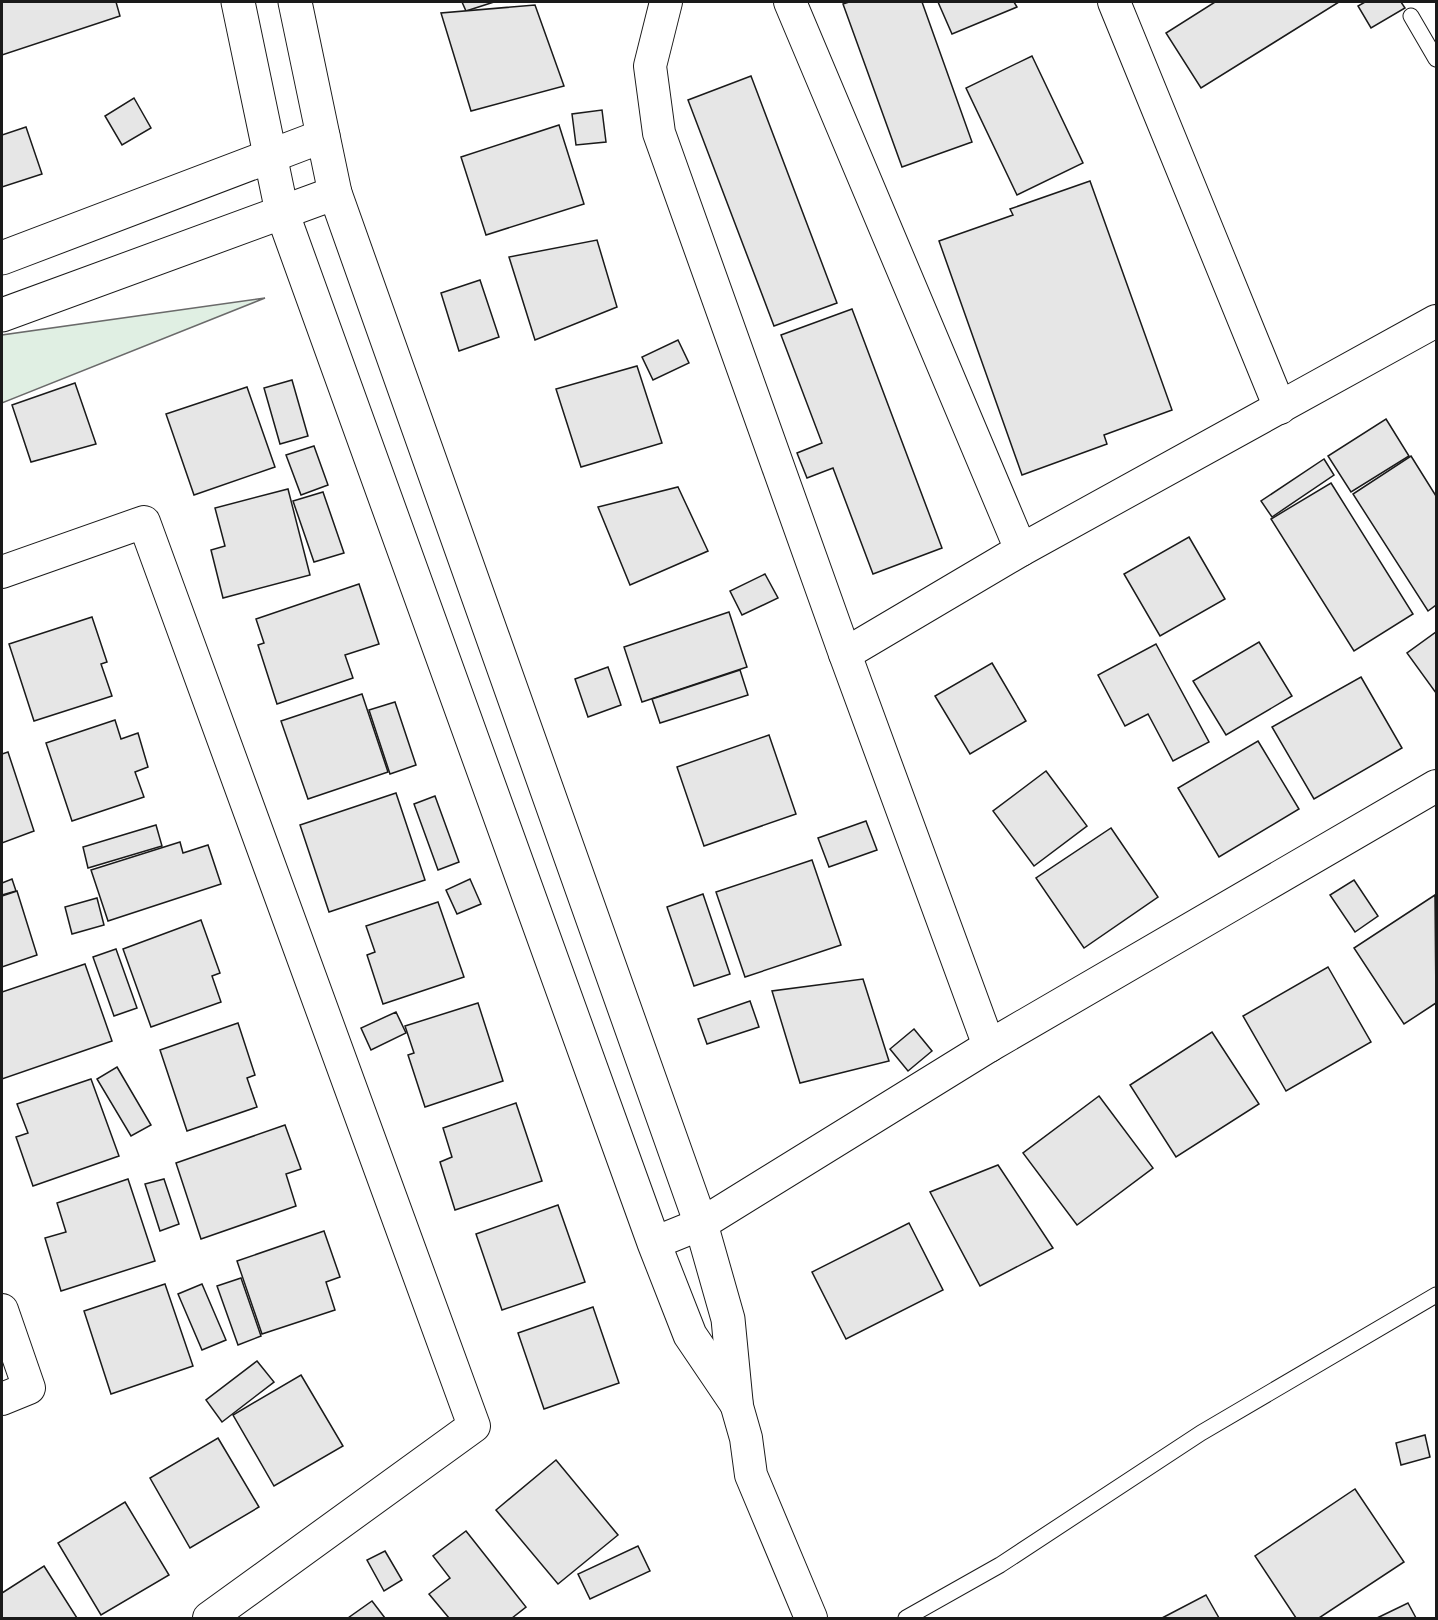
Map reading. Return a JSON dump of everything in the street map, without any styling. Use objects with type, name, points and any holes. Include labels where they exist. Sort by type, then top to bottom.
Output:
[{"type":"street","points":[[238,2],[282,212],[654,1243],[690,1335],[736,1403]]},
{"type":"street","points":[[295,2],[335,193],[701,1224],[728,1319],[736,1403],[746,1438],[751,1476],[811,1618]]},
{"type":"street","points":[[666,2],[650,66],[659,133],[845,654],[989,1046]]},
{"type":"street","points":[[790,2],[1021,550]]},
{"type":"street","points":[[1114,2],[1280,408]]},
{"type":"street","points":[[2,258],[323,136]]},
{"type":"street","points":[[2,315],[335,193]]},
{"type":"street","points":[[845,654],[1021,550],[1437,321]]},
{"type":"street","points":[[2,572],[144,522],[474,1426],[209,1618]]},
{"type":"street","points":[[654,1243],[701,1224],[989,1046],[1437,786]]},
{"type":"street","points":[[2,1310],[29,1388],[2,1399]]},
{"type":"lane","points":[[1411,16],[1437,59]]},
{"type":"lane","points":[[906,1618],[1000,1565],[1201,1433],[1437,1295]]},
{"type":"green space","points":[[265,298],[2,403],[2,335]]},
{"type":"building","points":[[2,2],[116,2],[120,16],[2,55]]},
{"type":"building","points":[[462,2],[494,2],[466,11]]},
{"type":"building","points":[[849,2],[922,2],[972,142],[902,167],[843,4]]},
{"type":"building","points":[[938,2],[1014,2],[1017,7],[952,34]]},
{"type":"building","points":[[1215,2],[1339,2],[1201,88],[1166,33]]},
{"type":"building","points":[[1365,2],[1401,2],[1405,8],[1371,28],[1358,6]]},
{"type":"building","points":[[535,5],[564,86],[471,111],[441,13]]},
{"type":"building","points":[[1032,56],[1083,163],[1017,195],[966,88]]},
{"type":"building","points":[[751,76],[837,303],[774,326],[688,100]]},
{"type":"building","points":[[134,98],[151,128],[122,145],[105,116]]},
{"type":"building","points":[[602,110],[606,142],[576,145],[572,114]]},
{"type":"building","points":[[559,125],[584,204],[486,235],[461,157]]},
{"type":"building","points":[[26,127],[42,174],[2,187],[2,135]]},
{"type":"building","points":[[1090,181],[1172,410],[1104,435],[1107,444],[1022,475],[939,241],[1013,215],[1010,209]]},
{"type":"building","points":[[597,240],[617,307],[535,340],[509,257]]},
{"type":"building","points":[[480,280],[499,337],[459,351],[441,293]]},
{"type":"building","points":[[852,309],[942,548],[873,574],[833,468],[807,478],[797,453],[822,443],[781,335]]},
{"type":"building","points":[[678,340],[689,363],[653,380],[642,357]]},
{"type":"building","points":[[637,366],[662,443],[581,467],[556,389]]},
{"type":"building","points":[[292,380],[308,436],[280,444],[264,388]]},
{"type":"building","points":[[75,383],[96,444],[31,462],[12,405]]},
{"type":"building","points":[[247,387],[275,467],[194,495],[166,414]]},
{"type":"building","points":[[1386,419],[1409,456],[1351,492],[1328,456]]},
{"type":"building","points":[[314,446],[328,485],[301,495],[286,455]]},
{"type":"building","points":[[1411,456],[1436,496],[1436,605],[1428,611],[1353,494]]},
{"type":"building","points":[[1324,459],[1334,475],[1272,517],[1261,501]]},
{"type":"building","points":[[1331,483],[1413,614],[1354,651],[1271,519]]},
{"type":"building","points":[[678,487],[708,551],[630,585],[598,507]]},
{"type":"building","points":[[288,489],[310,575],[223,598],[211,550],[225,546],[215,508]]},
{"type":"building","points":[[323,492],[344,553],[314,562],[293,501]]},
{"type":"building","points":[[1189,537],[1225,599],[1160,636],[1124,574]]},
{"type":"building","points":[[765,574],[778,598],[742,615],[730,591]]},
{"type":"building","points":[[359,584],[379,644],[345,655],[353,678],[277,704],[258,645],[264,643],[256,619]]},
{"type":"building","points":[[729,612],[747,667],[642,702],[624,647]]},
{"type":"building","points":[[92,617],[107,662],[101,664],[112,696],[34,721],[9,644]]},
{"type":"building","points":[[1436,632],[1436,693],[1407,653]]},
{"type":"building","points":[[1259,642],[1292,696],[1226,735],[1193,681]]},
{"type":"building","points":[[1156,644],[1209,742],[1173,761],[1148,714],[1125,726],[1098,675]]},
{"type":"building","points":[[992,663],[1026,721],[970,754],[935,696]]},
{"type":"building","points":[[608,667],[621,705],[588,717],[575,679]]},
{"type":"building","points":[[740,670],[748,695],[660,723],[652,699]]},
{"type":"building","points":[[1361,677],[1402,748],[1314,799],[1272,727]]},
{"type":"building","points":[[362,694],[388,772],[308,799],[281,721]]},
{"type":"building","points":[[395,702],[416,765],[390,774],[369,710]]},
{"type":"building","points":[[115,720],[121,739],[138,733],[148,767],[135,772],[144,797],[72,821],[46,743]]},
{"type":"building","points":[[769,735],[796,814],[704,846],[677,767]]},
{"type":"building","points":[[1258,741],[1299,809],[1219,857],[1178,788]]},
{"type":"building","points":[[8,752],[34,831],[2,843],[2,754]]},
{"type":"building","points":[[1046,771],[1087,826],[1034,866],[993,811]]},
{"type":"building","points":[[396,793],[425,880],[329,912],[300,825]]},
{"type":"building","points":[[435,796],[459,862],[438,870],[414,804]]},
{"type":"building","points":[[866,821],[877,850],[829,867],[818,838]]},
{"type":"building","points":[[156,825],[162,846],[88,868],[83,847]]},
{"type":"building","points":[[1111,828],[1158,897],[1084,948],[1036,878]]},
{"type":"building","points":[[180,842],[183,853],[208,845],[221,884],[108,921],[91,870]]},
{"type":"building","points":[[812,860],[841,945],[745,977],[716,892]]},
{"type":"building","points":[[12,879],[16,891],[2,895],[2,883]]},
{"type":"building","points":[[470,879],[481,904],[457,914],[446,890]]},
{"type":"building","points":[[1354,880],[1378,916],[1355,932],[1330,895]]},
{"type":"building","points":[[17,891],[37,955],[2,967],[2,896]]},
{"type":"building","points":[[703,894],[730,974],[694,986],[667,907]]},
{"type":"building","points":[[1435,895],[1436,1003],[1404,1024],[1354,948]]},
{"type":"building","points":[[97,898],[104,925],[72,934],[65,907]]},
{"type":"building","points":[[438,902],[464,977],[383,1004],[367,955],[375,952],[366,926]]},
{"type":"building","points":[[201,920],[220,973],[212,976],[221,1002],[151,1027],[123,949]]},
{"type":"building","points":[[116,949],[137,1008],[114,1016],[93,957]]},
{"type":"building","points":[[85,964],[112,1041],[2,1079],[2,992]]},
{"type":"building","points":[[1328,967],[1371,1042],[1286,1091],[1243,1016]]},
{"type":"building","points":[[863,979],[889,1061],[800,1083],[772,991]]},
{"type":"building","points":[[750,1001],[759,1027],[707,1044],[698,1019]]},
{"type":"building","points":[[478,1003],[503,1081],[425,1107],[408,1055],[414,1053],[405,1026]]},
{"type":"building","points":[[396,1012],[406,1033],[371,1050],[361,1028]]},
{"type":"building","points":[[238,1023],[255,1075],[247,1078],[257,1107],[187,1131],[160,1050]]},
{"type":"building","points":[[914,1029],[932,1051],[908,1071],[890,1049]]},
{"type":"building","points":[[1212,1032],[1259,1104],[1176,1157],[1130,1085]]},
{"type":"building","points":[[117,1067],[151,1125],[131,1136],[97,1079]]},
{"type":"building","points":[[91,1079],[119,1156],[33,1186],[16,1137],[28,1133],[17,1104]]},
{"type":"building","points":[[1099,1096],[1153,1168],[1077,1225],[1023,1153]]},
{"type":"building","points":[[516,1103],[542,1181],[455,1210],[440,1162],[452,1157],[443,1128]]},
{"type":"building","points":[[285,1125],[301,1169],[286,1174],[296,1206],[201,1239],[176,1163]]},
{"type":"building","points":[[998,1165],[1053,1248],[980,1286],[930,1192]]},
{"type":"building","points":[[128,1179],[155,1261],[61,1291],[45,1238],[66,1232],[57,1203]]},
{"type":"building","points":[[164,1179],[179,1224],[160,1231],[145,1184]]},
{"type":"building","points":[[558,1205],[585,1282],[502,1310],[476,1234]]},
{"type":"building","points":[[909,1223],[943,1290],[846,1339],[812,1272]]},
{"type":"building","points":[[324,1231],[340,1277],[326,1282],[335,1310],[262,1334],[237,1261]]},
{"type":"building","points":[[241,1278],[261,1336],[238,1345],[217,1286]]},
{"type":"building","points":[[165,1284],[193,1366],[111,1394],[84,1311]]},
{"type":"building","points":[[202,1284],[226,1340],[202,1350],[178,1294]]},
{"type":"building","points":[[593,1307],[619,1383],[544,1409],[518,1333]]},
{"type":"building","points":[[257,1361],[274,1382],[222,1422],[206,1400]]},
{"type":"building","points":[[301,1375],[343,1446],[274,1486],[233,1415]]},
{"type":"building","points":[[1425,1435],[1430,1457],[1401,1465],[1396,1443]]},
{"type":"building","points":[[218,1438],[259,1507],[190,1548],[150,1478]]},
{"type":"building","points":[[556,1460],[618,1535],[558,1584],[496,1510]]},
{"type":"building","points":[[1355,1489],[1404,1562],[1319,1618],[1296,1618],[1255,1556]]},
{"type":"building","points":[[125,1502],[169,1575],[101,1615],[58,1543]]},
{"type":"building","points":[[466,1531],[526,1607],[512,1618],[449,1618],[429,1594],[450,1578],[433,1556]]},
{"type":"building","points":[[638,1546],[650,1571],[590,1599],[578,1574]]},
{"type":"building","points":[[385,1551],[402,1580],[384,1591],[367,1560]]},
{"type":"building","points":[[44,1566],[77,1618],[2,1618],[2,1593]]},
{"type":"building","points":[[1206,1595],[1219,1618],[1162,1618]]},
{"type":"building","points":[[372,1601],[385,1618],[348,1618]]},
{"type":"building","points":[[1408,1603],[1416,1618],[1377,1618]]}]
